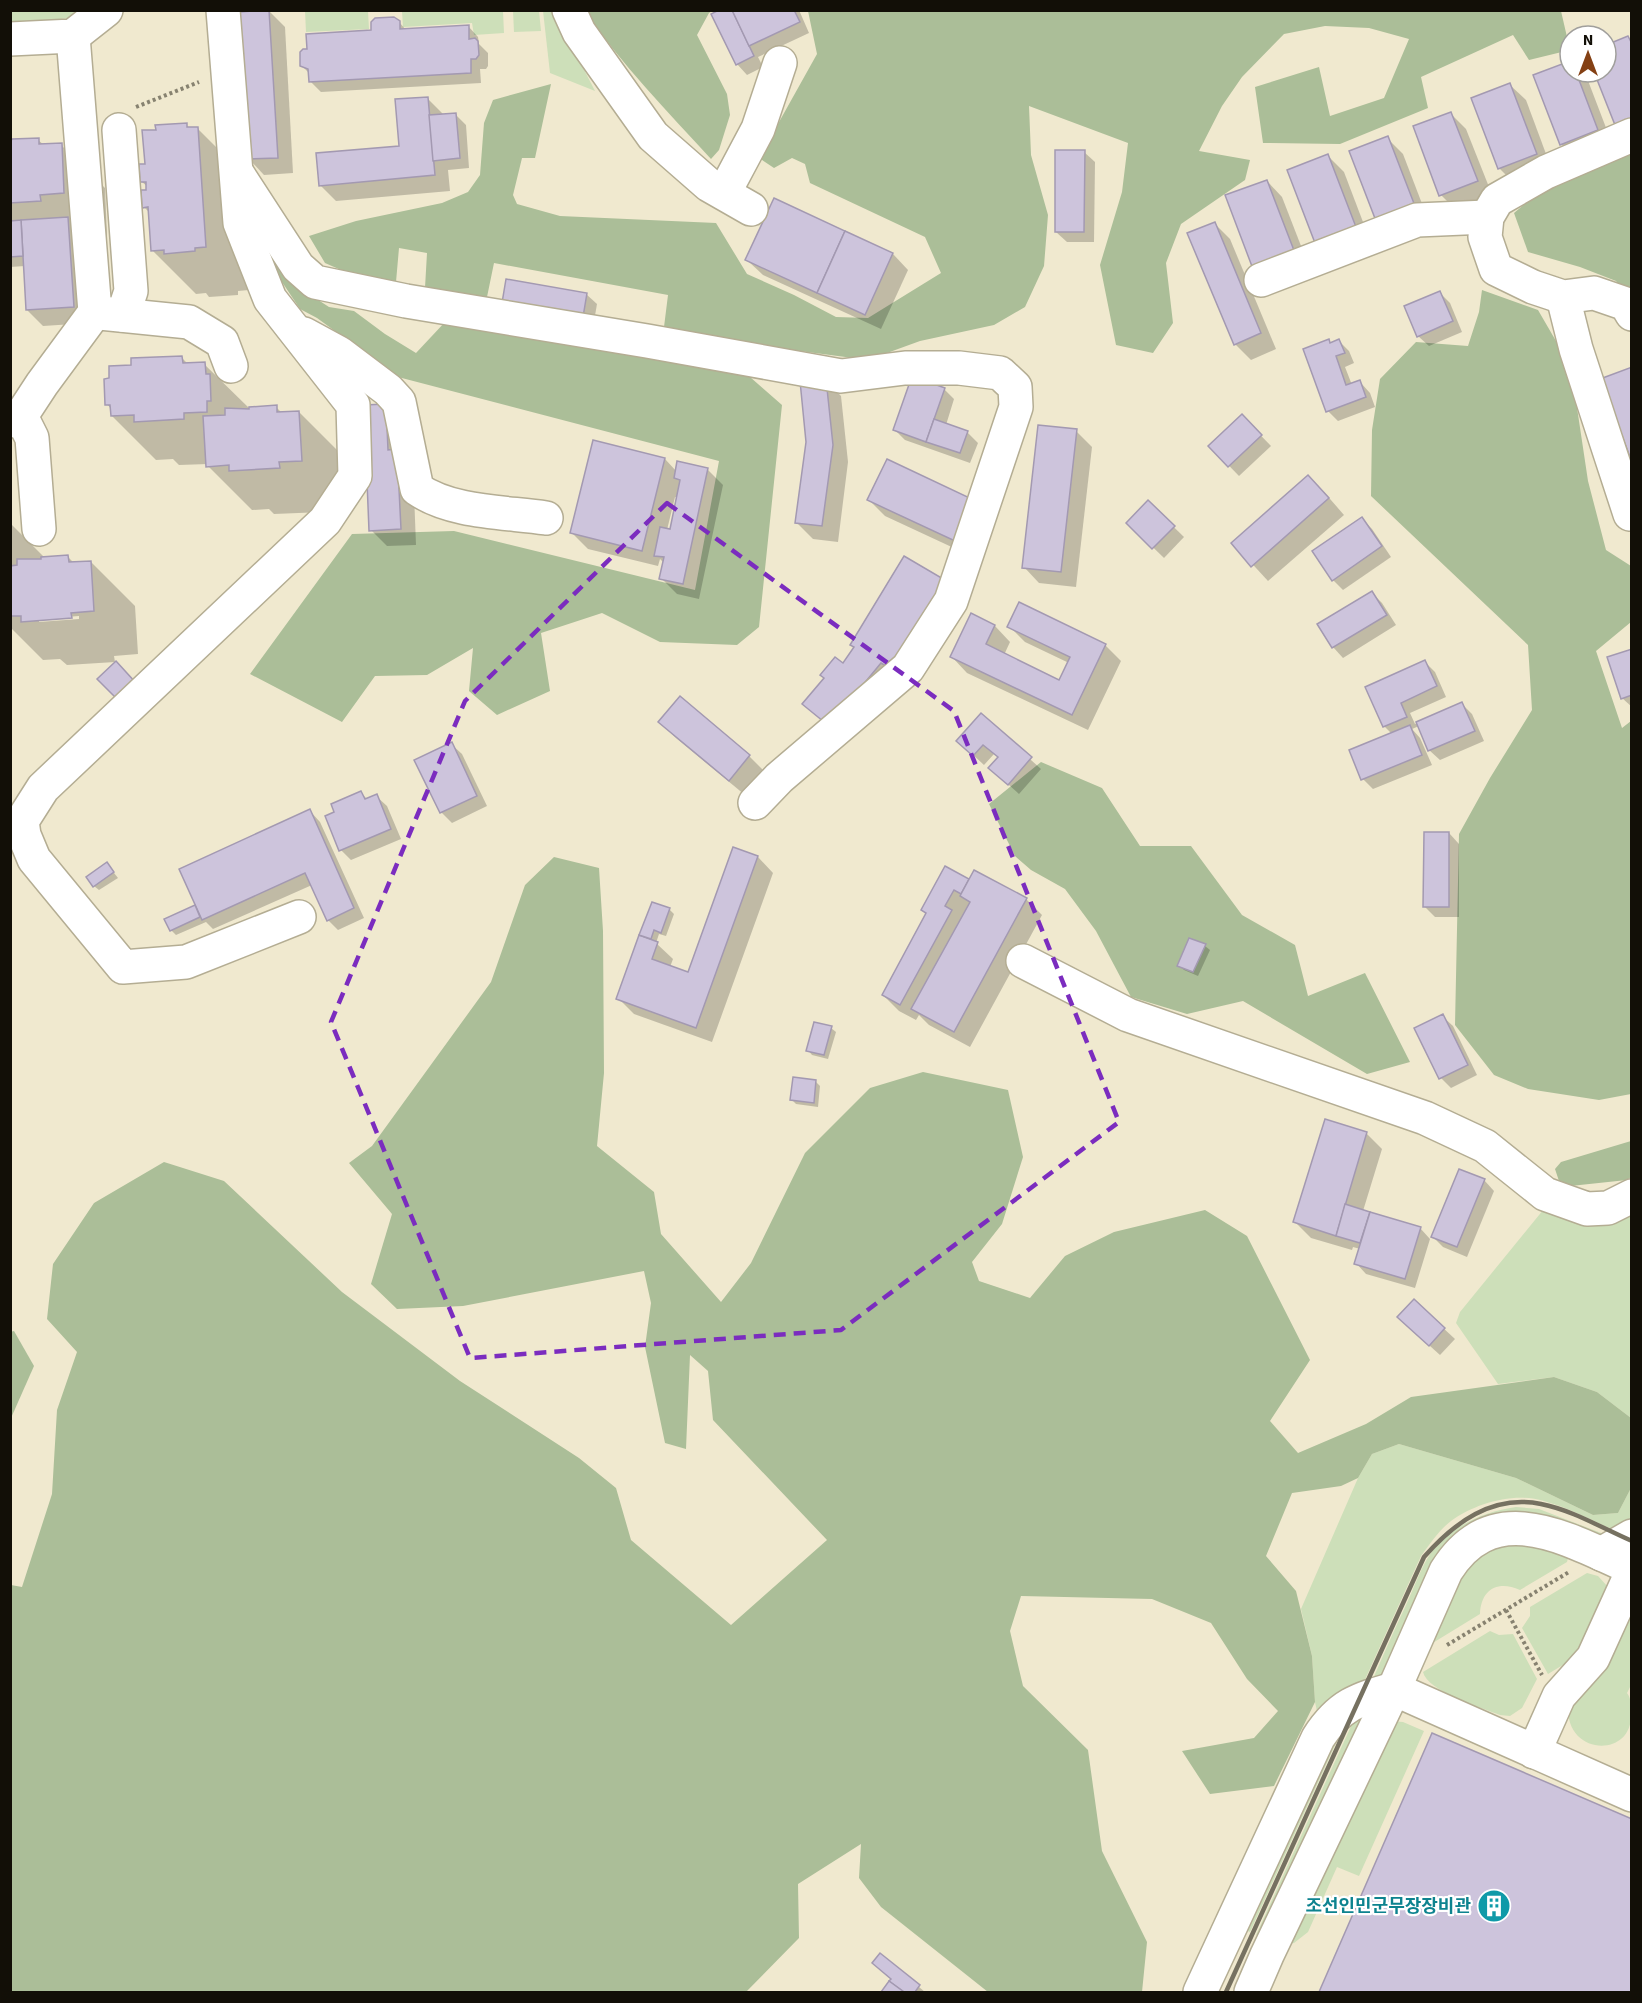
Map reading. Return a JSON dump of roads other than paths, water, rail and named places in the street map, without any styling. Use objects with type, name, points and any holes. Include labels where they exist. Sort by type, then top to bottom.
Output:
[{"type":"street","points":[[10,39],[73,36],[106,10]]},
{"type":"street","points":[[223,10],[240,222],[270,299],[353,405],[355,476],[325,521],[44,788],[22,820],[17,842],[34,859],[123,966],[154,966],[186,962],[299,917]]},
{"type":"street","points":[[569,10],[579,32],[653,136],[709,185],[737,201],[780,63]]},
{"type":"street","points":[[73,36],[109,313]]},
{"type":"street","points":[[39,529],[32,438],[16,418],[42,384],[130,291],[119,130]]},
{"type":"street","points":[[1632,135],[1546,172],[1497,200],[1487,217],[1485,237],[1496,269],[1533,287],[1563,297],[1594,293],[1626,304],[1632,314]]},
{"type":"street","points":[[237,173],[298,267],[315,282],[406,302],[647,340],[842,376],[905,368],[959,368],[1000,373],[1015,387],[1016,407],[951,601],[908,668],[779,778],[755,803]]},
{"type":"street","points":[[1261,280],[1417,220],[1487,217]]},
{"type":"street","points":[[1563,297],[1576,349],[1630,514]]},
{"type":"street","points":[[109,313],[189,322],[222,342],[231,366]]},
{"type":"street","points":[[292,328],[339,353],[388,390],[399,402],[417,489],[428,497],[465,507],[546,518]]},
{"type":"street","points":[[1023,961],[1128,1015],[1425,1118],[1485,1146],[1545,1194],[1587,1209],[1608,1208],[1632,1196]]},
{"type":"street","points":[[1251,1992],[1394,1689],[1446,1571],[1456,1554],[1466,1545],[1485,1534],[1501,1529],[1538,1529],[1601,1554],[1632,1570],[1593,1658],[1559,1696],[1534,1752]]},
{"type":"street","points":[[1601,1554],[1632,1536]]},
{"type":"street","points":[[1200,1992],[1318,1738],[1328,1722],[1360,1699],[1394,1689],[1534,1752],[1630,1788]]},
{"type":"street","points":[[1227,1936],[1267,1954]]},
{"type":"railway","points":[[1226,1992],[1424,1557],[1461,1523],[1490,1507],[1506,1503],[1523,1502],[1553,1507],[1632,1541]]},
{"type":"place","name":"조선인민군무장장비관","points":[[1494,1906]]}]
